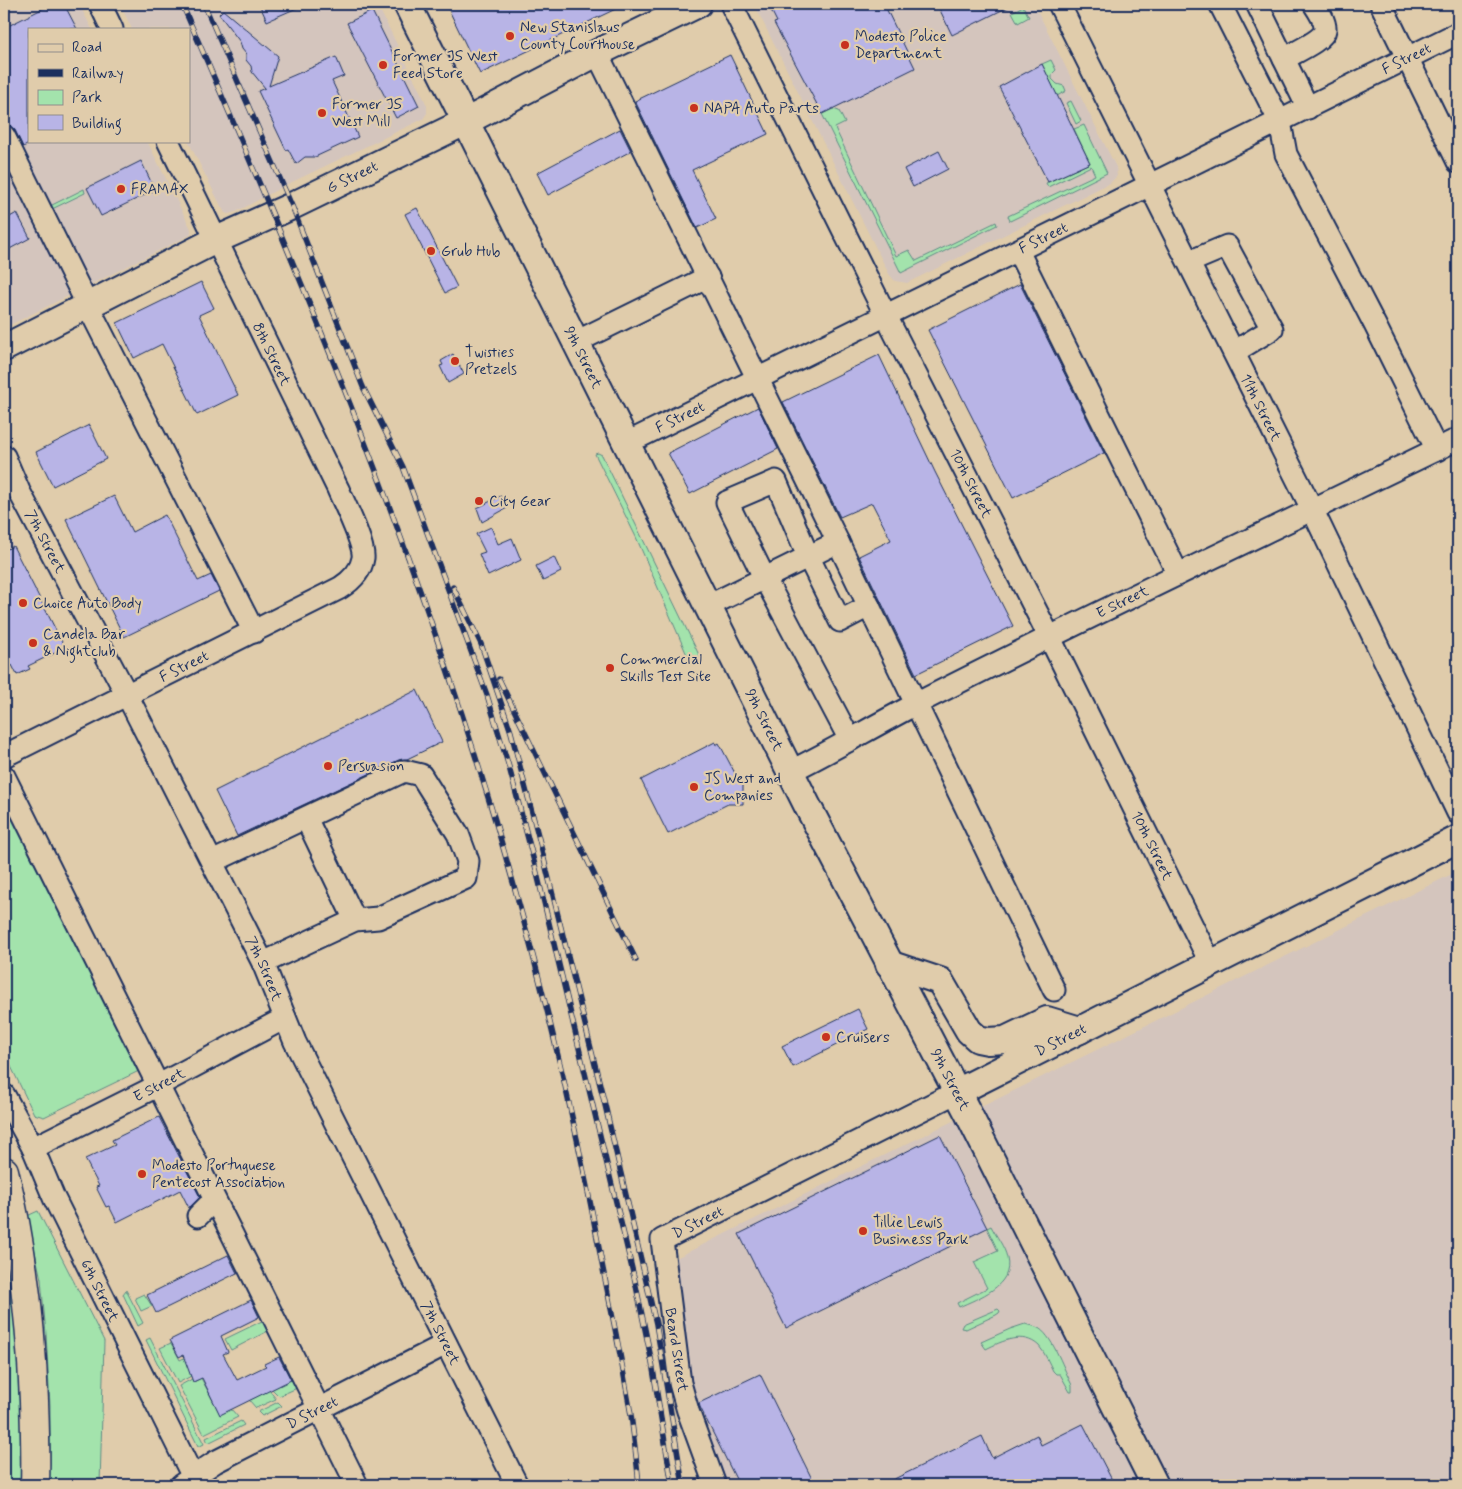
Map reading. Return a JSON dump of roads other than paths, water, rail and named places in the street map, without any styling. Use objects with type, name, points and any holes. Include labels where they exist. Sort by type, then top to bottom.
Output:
[{"type":"highway","points":[[4,1171],[14,1213],[26,1284],[32,1348],[35,1485]]},
{"type":"main road","name":"9th Street","points":[[407,4],[791,771],[1155,1485]]},
{"type":"main road","name":"G Street","points":[[4,348],[216,240],[467,122],[597,53],[698,4]]},
{"type":"main road","name":"D Street","points":[[956,1092],[1458,839]]},
{"type":"main road","points":[[889,964],[940,981],[969,1031],[978,1038],[988,1041],[1005,1040],[1047,1020],[1080,1030]]},
{"type":"street","points":[[100,4],[112,28]]},
{"type":"street","name":"10th Street","points":[[731,4],[886,316],[1050,638],[1211,964]]},
{"type":"street","points":[[1220,4],[1280,122],[1286,154],[1375,325],[1437,450]]},
{"type":"street","points":[[1257,4],[1308,108]]},
{"type":"street","points":[[1284,59],[1322,38],[1326,30],[1325,25],[1314,4]]},
{"type":"street","points":[[1380,4],[1458,162]]},
{"type":"street","name":"11th Street","points":[[1064,6],[1151,186],[1313,511],[1458,813]]},
{"type":"street","name":"F Street","points":[[627,443],[1458,33]]},
{"type":"street","points":[[597,53],[838,542],[1054,990]]},
{"type":"street","points":[[4,136],[88,306],[254,632]]},
{"type":"street","name":"8th Street","points":[[168,142],[338,489],[360,543],[363,557],[358,570]]},
{"type":"street","points":[[1189,262],[1228,246],[1272,329],[1234,352]]},
{"type":"street","points":[[1018,251],[1178,574]]},
{"type":"street","points":[[576,342],[708,277]]},
{"type":"street","name":"E Street","points":[[791,771],[917,704],[1178,574],[1313,511],[1458,439]]},
{"type":"street","name":"7th Street","points":[[4,456],[19,490],[127,695],[263,963],[284,1018],[517,1485]]},
{"type":"street","points":[[850,740],[764,577],[727,502],[776,480],[808,556],[840,621],[869,606]]},
{"type":"street","points":[[708,606],[838,542]]},
{"type":"street","name":"F Street","points":[[4,756],[340,588],[351,582],[358,570]]},
{"type":"street","points":[[212,862],[404,771],[421,775],[458,834],[468,862],[466,878],[378,918],[355,920],[263,963]]},
{"type":"street","points":[[4,776],[357,1485]]},
{"type":"street","points":[[306,818],[355,920]]},
{"type":"street","name":"E Street","points":[[33,1148],[157,1086],[284,1018]]},
{"type":"street","name":"D Street","points":[[662,1240],[956,1092]]},
{"type":"street","name":"6th Street","points":[[4,1095],[33,1148],[54,1198],[191,1483]]},
{"type":"street","points":[[198,1216],[216,1203]]},
{"type":"street","name":"Beard Street","points":[[662,1240],[680,1383],[688,1412],[714,1485]]},
{"type":"street","name":"D Street","points":[[191,1483],[216,1462],[446,1344]]},
{"type":"railway","points":[[182,4],[320,328],[384,492],[468,732],[534,960],[572,1114],[625,1379],[639,1485]]},
{"type":"railway","points":[[204,4],[292,206],[363,387],[403,467],[487,695],[509,767],[536,869],[635,1281],[652,1363],[672,1485]]},
{"type":"railway","points":[[453,587],[481,644],[511,732],[540,843],[605,1105],[656,1324],[683,1485]]},
{"type":"railway","points":[[499,679],[636,960]]},
{"type":"place","name":"New Stanislaus County Courthouse","points":[[510,36]]},
{"type":"place","name":"Modesto Police Department","points":[[845,45]]},
{"type":"place","name":"Former JS West Feed Store","points":[[383,65]]},
{"type":"place","name":"NAPA Auto Parts","points":[[694,108]]},
{"type":"place","name":"Former JS West Mill","points":[[322,113]]},
{"type":"place","name":"FRAMAX","points":[[121,189]]},
{"type":"place","name":"Grub Hub","points":[[431,251]]},
{"type":"place","name":"Twisties Pretzels","points":[[455,361]]},
{"type":"place","name":"City Gear","points":[[479,501]]},
{"type":"place","name":"Choice Auto Body","points":[[23,603]]},
{"type":"place","name":"Candela Bar & Nightclub","points":[[33,643]]},
{"type":"place","name":"Commercial Skills Test Site","points":[[610,668]]},
{"type":"place","name":"Persuasion","points":[[328,766]]},
{"type":"place","name":"JS West and Companies","points":[[694,787]]},
{"type":"place","name":"Cruisers","points":[[826,1037]]},
{"type":"place","name":"Modesto Portuguese Pentecost Association","points":[[142,1174]]},
{"type":"place","name":"Tillie Lewis Business Park","points":[[863,1231]]}]
